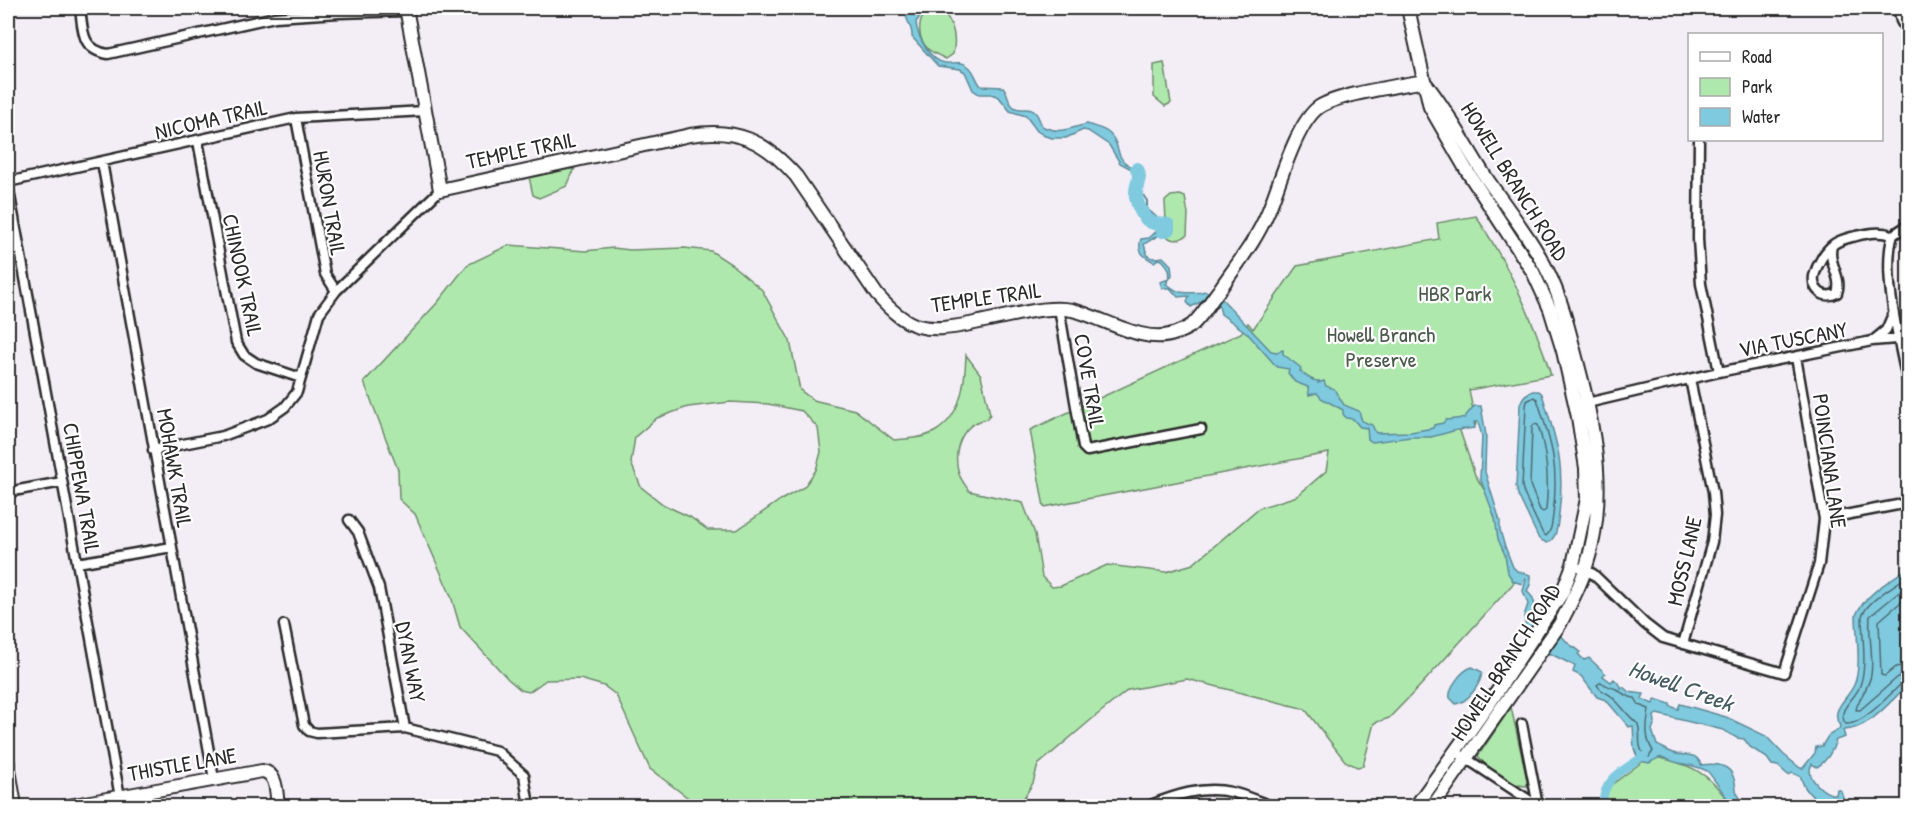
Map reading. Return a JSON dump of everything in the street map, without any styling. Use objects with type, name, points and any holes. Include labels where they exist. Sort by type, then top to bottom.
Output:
[{"type":"main road","name":"HOWELL BRANCH ROAD","points":[[1408,8],[1430,107],[1467,171],[1533,272],[1550,309],[1563,351],[1586,468],[1587,499],[1573,565],[1562,593],[1547,617],[1536,646],[1467,759]]},
{"type":"main road","points":[[407,9],[440,190]]},
{"type":"main road","name":"HOWELL BRANCH ROAD","points":[[1416,807],[1455,751],[1536,646],[1560,624],[1585,570],[1599,501],[1594,436],[1588,403],[1562,306],[1549,273],[1484,175],[1440,101],[1424,81]]},
{"type":"main road","name":"TEMPLE TRAIL","points":[[440,190],[690,135],[727,133],[756,142],[783,162],[796,176],[878,295],[893,312],[909,322],[925,328],[938,329],[1059,308],[1083,313],[1134,332],[1163,336],[1177,333],[1188,327],[1216,294],[1257,235],[1296,142],[1318,108],[1334,99],[1424,81]]},
{"type":"main road","points":[[1433,807],[1467,759]]},
{"type":"main road","points":[[8,763],[15,807]]},
{"type":"main road","name":"THISTLE LANE","points":[[68,807],[267,771],[273,777],[278,807]]},
{"type":"street","points":[[80,8],[84,35],[90,46],[97,52],[108,54],[275,18],[407,9]]},
{"type":"street","points":[[1898,8],[1901,21],[1908,33]]},
{"type":"street","name":"NICOMA TRAIL","points":[[8,184],[296,118],[425,111]]},
{"type":"street","name":"HURON TRAIL","points":[[296,118],[324,274],[336,291]]},
{"type":"street","name":"CHINOOK TRAIL","points":[[198,141],[236,342],[243,355],[256,363],[301,378]]},
{"type":"street","points":[[1699,141],[1701,284],[1719,372]]},
{"type":"street","name":"MOHAWK TRAIL","points":[[102,162],[214,779]]},
{"type":"street","name":"CHIPPEWA TRAIL","points":[[8,184],[120,797]]},
{"type":"street","points":[[153,450],[223,436],[268,418],[285,407],[297,392],[319,314],[336,291],[440,190]]},
{"type":"street","points":[[1908,225],[1893,235],[1888,249],[1894,311],[1908,385]]},
{"type":"street","points":[[1832,246],[1831,261],[1839,287],[1837,293],[1825,296],[1819,293],[1814,277],[1821,258],[1832,246],[1841,240],[1869,233],[1882,232],[1893,235]]},
{"type":"street","name":"COVE TRAIL","points":[[1059,308],[1083,447],[1087,450],[1201,429]]},
{"type":"street","points":[[1872,341],[1886,330],[1894,311]]},
{"type":"street","name":"VIA TUSCANY","points":[[1575,406],[1719,372],[1872,341],[1908,338]]},
{"type":"street","name":"POINCIANA LANE","points":[[1683,644],[1784,673],[1819,564],[1824,519],[1796,357]]},
{"type":"street","name":"MOSS LANE","points":[[1683,644],[1712,542],[1715,515],[1713,492],[1690,379]]},
{"type":"street","points":[[8,492],[63,482]]},
{"type":"street","points":[[1824,519],[1908,503]]},
{"type":"street","name":"DYAN WAY","points":[[349,520],[358,532],[379,588],[405,728],[497,751],[524,775],[529,807]]},
{"type":"street","points":[[77,563],[171,547]]},
{"type":"street","points":[[1573,565],[1593,574],[1645,624],[1663,638],[1683,644]]},
{"type":"street","points":[[284,625],[304,725],[309,731],[317,733],[405,728]]},
{"type":"street","points":[[1522,724],[1538,806]]},
{"type":"street","points":[[1455,751],[1467,759]]},
{"type":"street","name":"HOWELL BRANCH ROAD","points":[[1467,759],[1538,806]]},
{"type":"street","points":[[1148,807],[1188,792],[1211,791],[1232,792],[1272,807]]},
{"type":"green space","points":[[935,8],[950,21],[954,34],[953,54],[946,59],[928,49],[921,38],[921,20],[924,15]]},
{"type":"green space","points":[[1164,63],[1171,103],[1165,106],[1154,97],[1154,65]]},
{"type":"green space","points":[[575,168],[567,186],[539,198],[533,195],[529,177]]},
{"type":"green space","points":[[1171,196],[1185,197],[1188,214],[1187,235],[1174,240],[1167,236],[1172,233],[1172,225],[1166,221],[1165,201]]},
{"type":"green space","points":[[1476,216],[1519,292],[1551,375],[1469,390],[1476,425],[1459,428],[1475,475],[1490,499],[1509,566],[1520,576],[1389,718],[1374,723],[1363,766],[1357,767],[1345,761],[1305,709],[1187,679],[1128,690],[1038,765],[1033,783],[1019,806],[699,806],[650,769],[616,695],[604,686],[580,679],[546,680],[529,692],[521,690],[460,627],[451,596],[415,514],[399,499],[398,470],[364,382],[438,302],[467,265],[509,245],[585,251],[613,248],[630,250],[684,248],[711,251],[731,264],[762,290],[790,341],[800,390],[813,400],[855,410],[894,440],[927,435],[936,431],[952,416],[963,387],[966,355],[981,375],[990,414],[987,419],[971,426],[961,439],[957,456],[959,474],[969,491],[1023,503],[1035,534],[1042,577],[1052,587],[1061,586],[1107,565],[1166,572],[1193,564],[1259,508],[1297,496],[1326,471],[1329,453],[1044,507],[1030,430],[1241,333],[1248,323],[1253,329],[1297,266],[1439,239],[1437,223]],"holes":[[[730,402],[768,404],[802,411],[818,428],[821,452],[816,470],[804,487],[737,530],[708,530],[690,517],[664,505],[641,487],[631,463],[635,437],[657,418],[688,407]]]},
{"type":"green space","points":[[1511,707],[1527,786],[1500,776],[1478,756]]},
{"type":"green space","points":[[1650,756],[1676,762],[1697,771],[1715,785],[1731,806],[1603,806],[1602,792]]},
{"type":"water","points":[[905,8],[920,8],[916,22],[917,28],[925,47],[934,58],[945,63],[965,64],[972,70],[981,86],[1003,87],[1013,106],[1018,109],[1033,110],[1042,126],[1060,130],[1087,124],[1108,132],[1124,161],[1140,170],[1142,180],[1140,186],[1136,186],[1137,172],[1120,163],[1109,145],[1088,131],[1083,130],[1066,138],[1045,136],[1037,131],[1026,116],[1010,111],[999,97],[979,94],[973,90],[965,72],[960,69],[938,66],[912,37]]},
{"type":"water","points":[[1164,221],[1174,226],[1174,230],[1167,236],[1162,233],[1144,244],[1149,256],[1163,257],[1171,265],[1172,275],[1166,284],[1180,292],[1206,291],[1223,300],[1271,351],[1283,350],[1283,354],[1301,368],[1300,371],[1319,381],[1318,383],[1324,381],[1326,386],[1334,389],[1344,405],[1359,411],[1362,421],[1372,425],[1376,433],[1411,432],[1433,428],[1434,425],[1446,420],[1464,418],[1474,406],[1481,406],[1486,435],[1485,472],[1500,521],[1500,530],[1513,567],[1517,571],[1530,575],[1530,585],[1527,591],[1533,598],[1538,618],[1578,650],[1580,652],[1578,654],[1584,660],[1589,658],[1605,673],[1603,676],[1611,682],[1614,679],[1621,689],[1623,687],[1629,692],[1644,694],[1642,699],[1653,704],[1655,699],[1678,709],[1680,704],[1726,717],[1766,736],[1784,755],[1803,768],[1815,753],[1816,747],[1822,746],[1828,736],[1839,729],[1838,710],[1854,685],[1858,669],[1856,615],[1871,595],[1908,568],[1908,685],[1870,720],[1853,729],[1843,730],[1845,737],[1836,740],[1821,765],[1817,767],[1812,764],[1810,769],[1816,784],[1826,792],[1836,795],[1837,789],[1841,791],[1846,806],[1822,806],[1822,803],[1806,789],[1801,777],[1793,773],[1788,775],[1778,766],[1772,765],[1744,739],[1737,738],[1723,730],[1657,714],[1654,716],[1655,722],[1652,730],[1657,745],[1676,754],[1696,757],[1701,765],[1716,764],[1725,767],[1732,774],[1736,791],[1744,806],[1732,806],[1704,769],[1662,757],[1649,763],[1640,761],[1634,747],[1633,726],[1629,727],[1606,700],[1597,697],[1581,676],[1573,672],[1575,666],[1551,654],[1527,633],[1524,616],[1528,604],[1523,591],[1526,579],[1522,584],[1513,581],[1508,573],[1505,555],[1498,539],[1495,518],[1480,478],[1482,436],[1478,422],[1474,422],[1475,428],[1431,437],[1372,442],[1368,439],[1367,428],[1360,427],[1353,419],[1346,418],[1343,410],[1321,398],[1317,393],[1309,395],[1308,387],[1295,382],[1288,373],[1289,369],[1277,367],[1247,333],[1221,314],[1219,306],[1206,299],[1191,307],[1187,302],[1189,296],[1178,297],[1170,288],[1162,288],[1160,282],[1169,279],[1170,273],[1167,266],[1162,260],[1158,259],[1154,262],[1147,258],[1140,247],[1141,239],[1149,238],[1158,230],[1166,227],[1161,225]]},
{"type":"water","points":[[1533,391],[1539,391],[1542,394],[1556,440],[1560,466],[1561,496],[1557,527],[1555,535],[1547,543],[1539,539],[1516,486],[1520,405],[1524,396]]},
{"type":"water","points":[[1472,667],[1482,672],[1479,682],[1465,700],[1456,704],[1450,698],[1451,689],[1460,675]]},
{"type":"waterway","name":"Howell Creek","points":[[1137,169],[1139,178],[1136,195],[1140,208],[1149,221],[1168,225],[1168,229],[1163,231]]},
{"type":"waterway","points":[[1140,184],[1139,188],[1147,201],[1147,209],[1164,224]]},
{"type":"waterway","points":[[1603,806],[1603,797],[1610,782],[1622,770],[1645,755]]},
{"type":"park label","name":"HBR Park","points":[[1455,293]]},
{"type":"park label","name":"Howell Branch Preserve","points":[[1381,346]]}]
